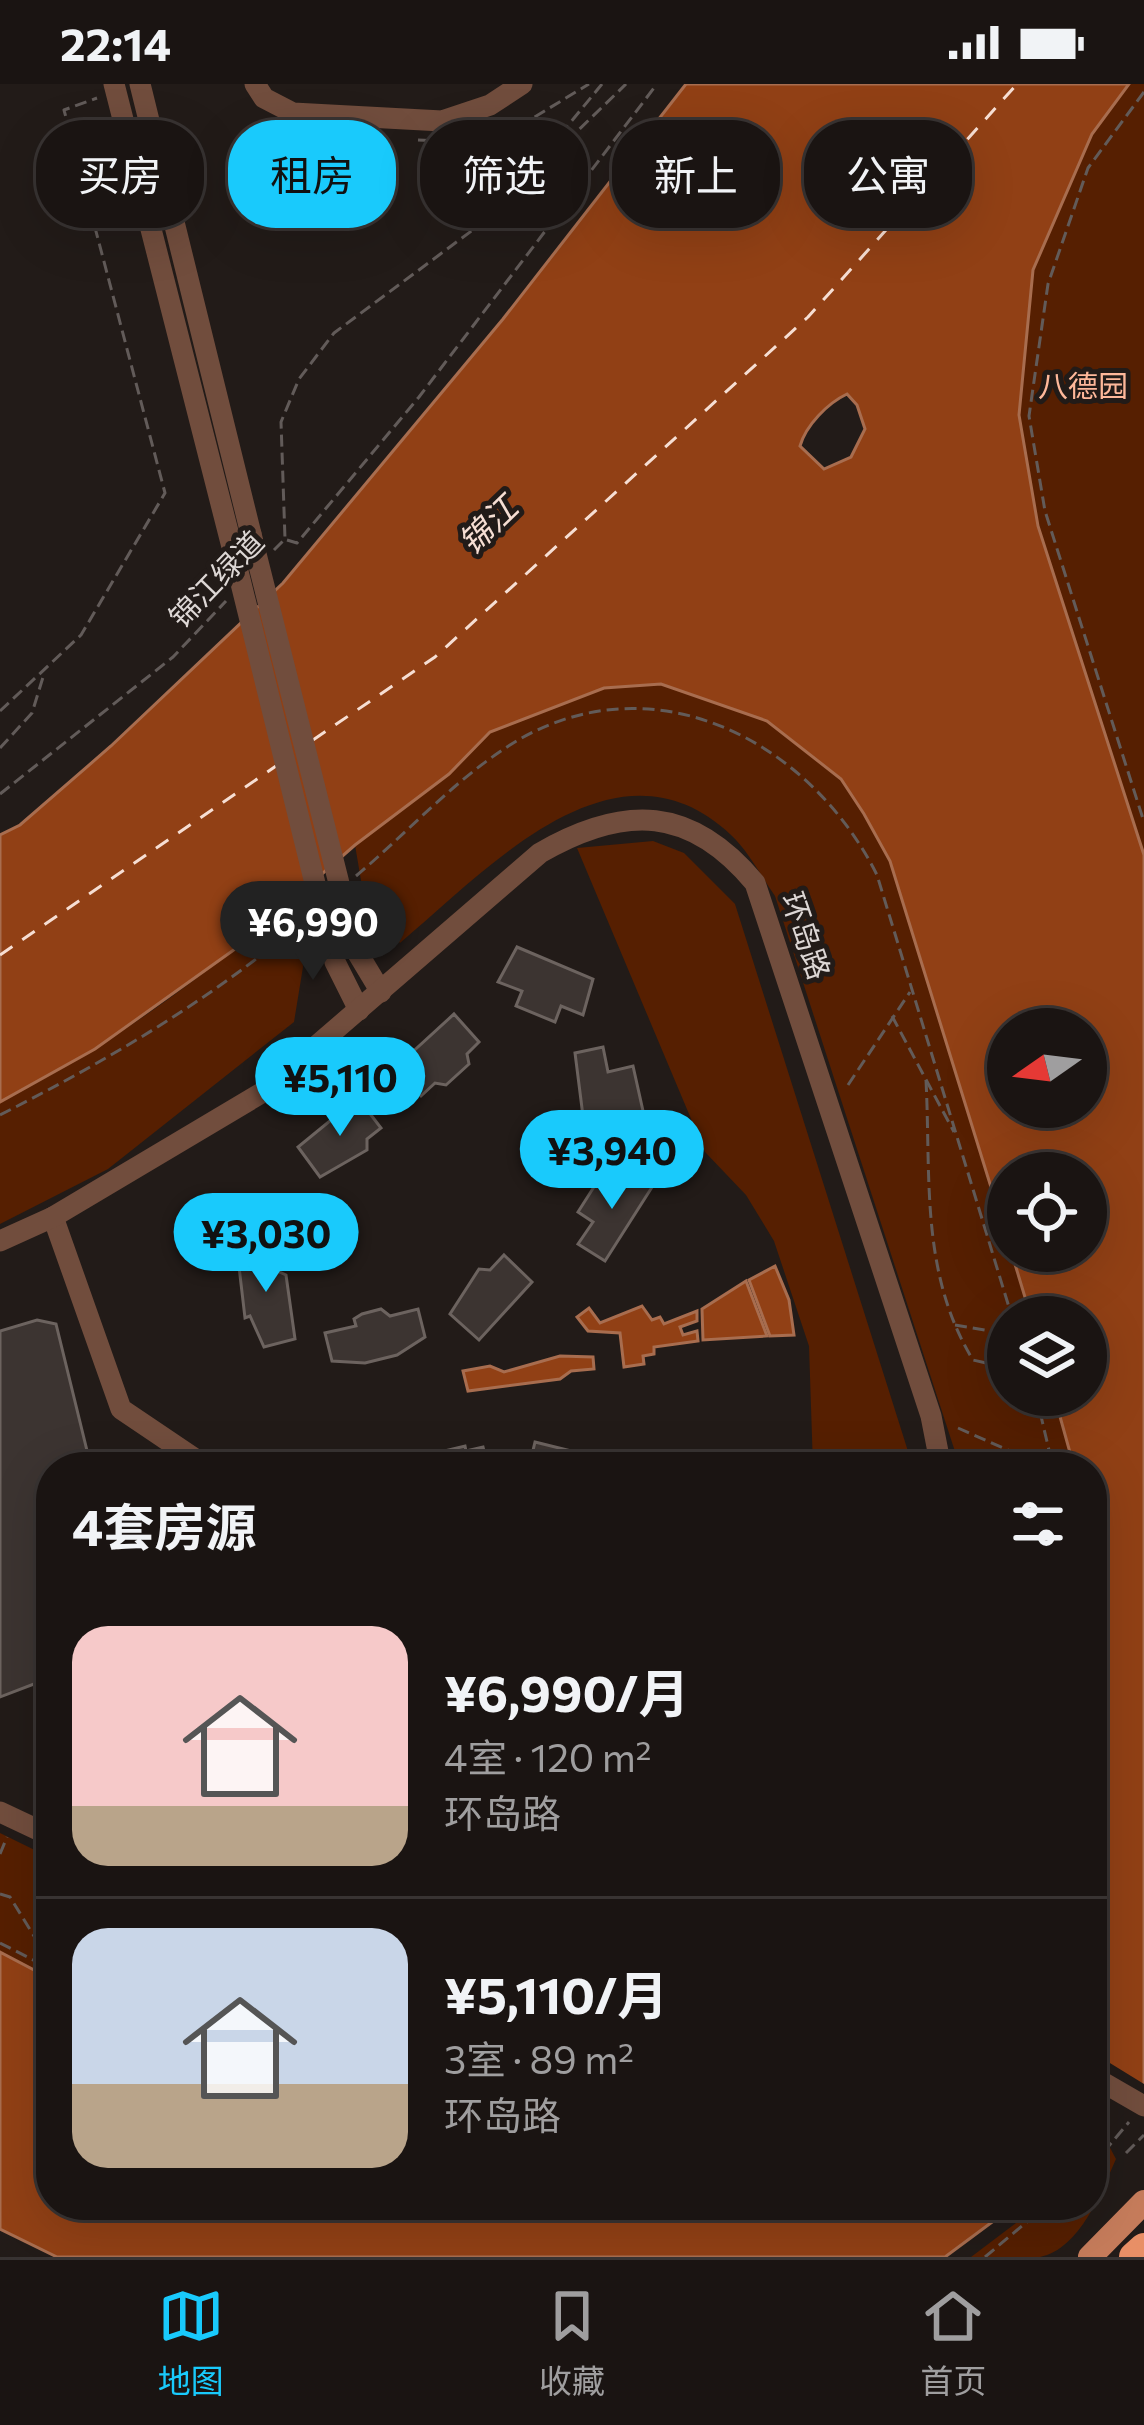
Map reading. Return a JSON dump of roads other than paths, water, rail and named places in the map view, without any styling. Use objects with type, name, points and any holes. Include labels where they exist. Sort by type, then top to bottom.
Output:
[{"type":"highway","points":[[1134,2257],[1144,2248]]},
{"type":"main road","points":[[1090,2257],[1144,2202]]},
{"type":"street","points":[[140,84],[354,947],[381,992]]},
{"type":"street","points":[[255,84],[264,98],[292,113],[442,121],[490,105],[523,84]]},
{"type":"street","points":[[115,88],[327,932],[335,962],[359,1010]]},
{"type":"street","name":"环岛路","points":[[0,1241],[53,1217],[262,1092],[540,853],[582,829],[672,823],[701,831],[733,856],[755,883],[931,1416],[938,1452]]},
{"type":"street","points":[[53,1217],[121,1408],[185,1452]]},
{"type":"street","points":[[0,1812],[36,1830]]},
{"type":"street","points":[[1107,2088],[1137,2113]]},
{"type":"water","name":"锦江","points":[[686,84],[1129,84],[1092,134],[1033,270],[1019,415],[1038,526],[1144,855],[1144,2084],[1107,2122],[1107,1452],[1070,1452],[1060,1416],[1107,1416],[1107,1296],[1025,1296],[1017,1272],[1107,1272],[1107,1152],[987,1152],[987,1174],[890,861],[841,779],[767,721],[661,684],[604,688],[490,732],[449,774],[355,845],[242,944],[95,1049],[0,1102],[0,835],[20,825],[283,583],[574,228],[588,228],[588,210],[612,179],[612,228],[780,228],[780,120],[658,120]],"holes":[[[847,394],[857,405],[865,429],[851,457],[824,469],[800,446],[819,416]]]},
{"type":"water","points":[[775,1266],[789,1300],[794,1335],[770,1336],[749,1280]]},
{"type":"water","points":[[746,1281],[767,1336],[703,1340],[702,1309]]},
{"type":"water","points":[[642,1306],[652,1320],[660,1317],[664,1324],[697,1311],[697,1321],[680,1327],[683,1335],[697,1331],[698,1341],[654,1347],[654,1354],[643,1356],[644,1364],[624,1367],[620,1333],[588,1331],[577,1317],[589,1308],[600,1323]]},
{"type":"water","points":[[560,1356],[593,1357],[594,1369],[571,1371],[560,1379],[468,1391],[463,1371],[490,1366],[504,1372]]},
{"type":"water","points":[[0,1952],[36,1971],[36,2220],[995,2220],[945,2257],[57,2257],[0,2229]]},
{"type":"park label","name":"八德园","points":[[1083,387]]}]
